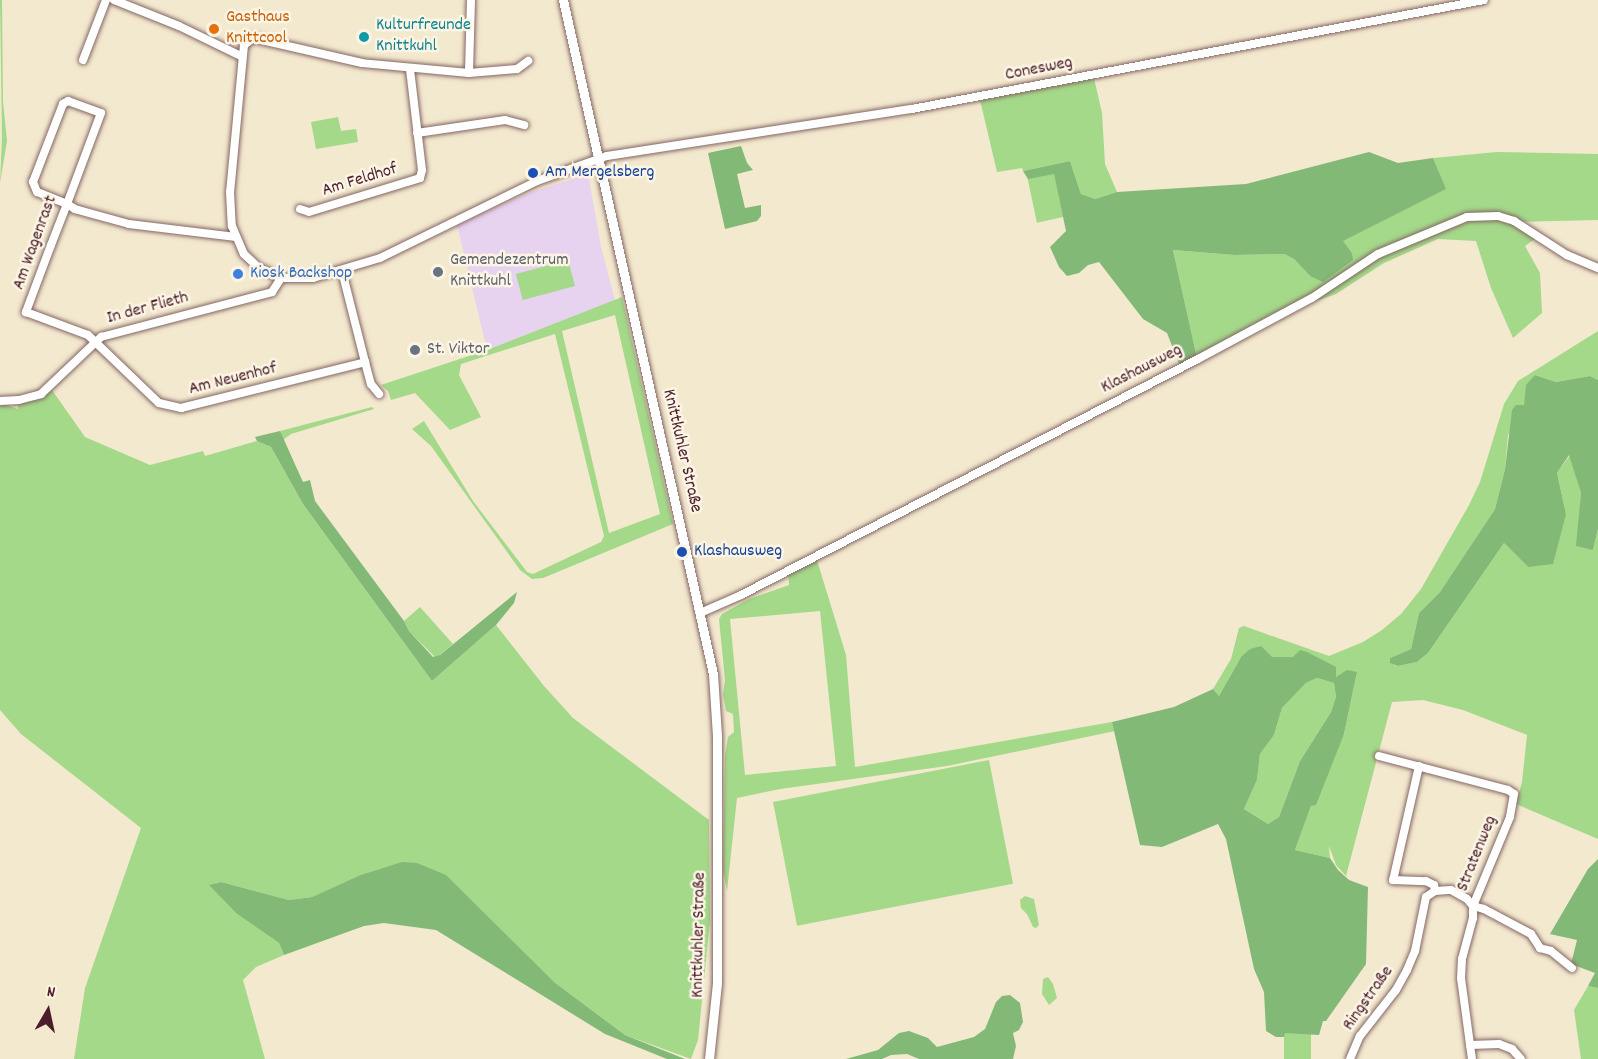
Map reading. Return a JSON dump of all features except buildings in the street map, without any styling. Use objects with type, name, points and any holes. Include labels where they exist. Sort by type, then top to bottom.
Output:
[{"type":"street","points":[[83,60],[106,0]]},
{"type":"street","points":[[114,0],[179,26],[241,56]]},
{"type":"street","points":[[470,73],[471,0]]},
{"type":"street","name":"Knittkuhler Straße","points":[[563,0],[713,674],[717,736],[717,982],[709,1059]]},
{"type":"street","name":"Conesweg","points":[[597,159],[700,140],[912,109],[1484,0]]},
{"type":"street","points":[[528,61],[517,69],[470,73],[410,69],[362,63],[253,38],[244,45],[241,56],[230,192],[236,237],[252,262],[281,278],[301,280],[342,271],[380,258],[537,181],[597,159]]},
{"type":"street","name":"Am Feldhof","points":[[300,209],[309,212],[420,178],[423,171],[410,69]]},
{"type":"street","name":"Am Wagenrast","points":[[66,204],[37,192],[33,182],[63,105],[72,101],[101,113],[26,312],[88,335],[95,342]]},
{"type":"street","points":[[417,133],[505,120],[525,124]]},
{"type":"street","points":[[66,204],[75,209],[129,224],[236,237]]},
{"type":"street","name":"Klashausweg","points":[[700,613],[741,595],[1198,359],[1312,298],[1378,255],[1467,217],[1498,216],[1514,221],[1567,255],[1598,268]]},
{"type":"street","points":[[342,271],[371,384],[379,394]]},
{"type":"street","name":"In der Flieth","points":[[0,401],[19,400],[41,394],[101,337],[272,292],[281,278]]},
{"type":"street","name":"Am Neuenhof","points":[[95,342],[159,403],[173,408],[365,362]]},
{"type":"street","name":"Stratenweg","points":[[1379,756],[1508,790],[1514,794],[1514,803],[1506,827],[1473,906],[1473,918],[1462,959],[1461,978],[1472,1059]]},
{"type":"street","points":[[1419,766],[1393,880],[1426,881],[1434,885],[1435,891],[1451,890],[1467,899],[1473,906],[1484,909],[1531,934],[1540,948],[1551,951],[1572,968]]},
{"type":"street","name":"Ringstraße","points":[[1350,1059],[1360,1036],[1396,990],[1407,970],[1415,951],[1426,897],[1435,891]]},
{"type":"street","points":[[1470,1045],[1499,1044],[1512,1049],[1521,1059]]},
{"type":"shaded area","points":[[579,177],[589,179],[601,247],[615,300],[487,350],[457,225],[529,193]]},
{"type":"green space","points":[[0,0],[2,0],[3,101],[7,141],[0,183],[2,138]]},
{"type":"green space","points":[[1094,78],[1102,113],[1105,164],[1117,192],[1095,199],[1081,194],[1070,161],[1023,171],[1022,168],[997,172],[980,100]]},
{"type":"green space","points":[[338,117],[341,131],[356,129],[358,142],[316,149],[311,122]]},
{"type":"green space","points":[[741,146],[747,163],[753,170],[737,174],[745,208],[761,205],[761,216],[757,221],[725,229],[708,153]]},
{"type":"green space","points":[[1369,152],[1398,163],[1433,158],[1446,189],[1343,241],[1352,253],[1353,260],[1323,282],[1310,276],[1294,259],[1285,254],[1234,255],[1173,250],[1197,358],[1180,366],[1167,333],[1143,319],[1099,262],[1088,265],[1079,273],[1067,276],[1059,267],[1050,247],[1066,231],[1054,174],[1028,179],[1023,171],[1070,161],[1081,194],[1095,199],[1117,192],[1246,184]]},
{"type":"green space","points":[[1497,152],[1598,154],[1598,220],[1519,222],[1483,214],[1398,243],[1311,298],[1197,358],[1173,250],[1234,255],[1286,254],[1310,276],[1352,253],[1342,241],[1445,189],[1433,158]]},
{"type":"green space","points":[[1054,173],[1063,217],[1037,223],[1028,179]]},
{"type":"green space","points":[[1476,217],[1514,222],[1535,239],[1525,246],[1540,273],[1542,313],[1513,338],[1491,288],[1476,241],[1438,239],[1384,263],[1336,294],[1308,304],[1379,255]]},
{"type":"green space","points":[[568,260],[575,286],[523,300],[516,274]]},
{"type":"green space","points":[[622,297],[673,524],[543,578],[532,579],[520,570],[431,446],[412,429],[424,421],[473,501],[527,572],[533,574],[601,542],[604,536],[555,334],[461,364],[459,375],[481,417],[450,430],[415,393],[391,400],[388,391],[381,385],[487,350]],"holes":[[[615,315],[660,514],[609,533],[562,331]]]},
{"type":"green space","points":[[1598,331],[1598,380],[1590,376],[1556,382],[1535,375],[1524,405],[1508,435],[1505,469],[1495,509],[1440,592],[1419,613],[1411,649],[1390,658],[1394,665],[1398,666],[1417,662],[1428,653],[1504,543],[1528,567],[1566,514],[1557,473],[1570,455],[1581,493],[1580,512],[1593,550],[1598,529],[1598,839],[1516,804],[1522,782],[1527,735],[1463,710],[1423,700],[1392,702],[1346,876],[1336,865],[1329,846],[1330,858],[1295,850],[1311,806],[1344,734],[1357,672],[1336,677],[1335,672],[1293,657],[1241,657],[1219,696],[1213,689],[1231,659],[1239,628],[1244,626],[1329,656],[1363,642],[1382,630],[1401,614],[1421,589],[1469,505],[1480,482],[1504,404],[1518,381]]},
{"type":"green space","points":[[1535,375],[1556,382],[1590,376],[1598,380],[1598,529],[1593,550],[1576,546],[1581,493],[1569,455],[1557,473],[1566,514],[1553,564],[1528,567],[1504,543],[1428,653],[1417,662],[1398,666],[1390,663],[1390,658],[1411,649],[1419,613],[1440,592],[1495,509],[1505,469],[1512,410],[1516,405],[1524,405],[1526,385]]},
{"type":"green space","points":[[52,390],[85,437],[150,465],[203,451],[205,456],[257,441],[271,447],[303,504],[432,681],[496,625],[544,686],[573,718],[709,820],[710,921],[698,1040],[691,1059],[625,1035],[554,982],[358,876],[312,897],[289,900],[221,882],[210,885],[237,914],[279,943],[284,955],[256,967],[243,980],[265,1059],[74,1059],[85,988],[141,828],[21,734],[0,710],[0,403],[18,409],[18,404]]},
{"type":"green space","points":[[372,407],[374,409],[291,434],[283,440],[280,431]]},
{"type":"green space","points":[[280,431],[303,482],[310,480],[315,501],[404,621],[409,631],[433,657],[440,655],[517,592],[514,603],[496,625],[432,681],[303,504],[271,447],[257,441],[255,437]]},
{"type":"green space","points":[[816,557],[846,655],[855,767],[1112,722],[1115,731],[947,766],[780,789],[737,798],[727,891],[723,870],[725,756],[728,737],[734,732],[733,714],[726,711],[723,694],[725,680],[719,619],[722,614],[749,599],[789,585],[788,572]],"holes":[[[820,611],[836,766],[745,775],[730,619]]]},
{"type":"green space","points":[[420,607],[453,644],[436,658],[409,631],[404,621]]},
{"type":"green space","points":[[1261,646],[1272,657],[1293,657],[1300,650],[1336,667],[1336,677],[1347,670],[1357,672],[1344,734],[1316,805],[1311,806],[1295,850],[1330,858],[1349,880],[1368,887],[1366,964],[1326,1021],[1323,1021],[1319,1035],[1285,1033],[1284,1037],[1276,1037],[1266,1031],[1264,992],[1254,969],[1226,839],[1218,824],[1162,847],[1140,845],[1112,722],[1174,707],[1213,689],[1219,696],[1241,657],[1250,649]],"holes":[[[1317,678],[1334,683],[1336,697],[1331,712],[1300,761],[1279,817],[1268,824],[1244,809],[1257,780],[1260,754],[1274,735],[1282,708],[1306,683]]]},
{"type":"green space","points":[[1317,678],[1334,683],[1336,697],[1331,712],[1300,761],[1279,817],[1268,824],[1244,809],[1257,780],[1260,754],[1274,735],[1282,708],[1306,683]]},
{"type":"green space","points":[[989,760],[1013,884],[797,926],[773,802]]},
{"type":"green space","points":[[1598,859],[1598,988],[1588,986],[1595,973],[1571,964],[1577,940],[1550,934],[1588,869]]},
{"type":"green space","points":[[402,862],[417,863],[446,875],[554,982],[625,1035],[685,1059],[667,1059],[605,1034],[436,930],[384,923],[364,926],[284,955],[279,943],[237,914],[209,885],[221,882],[289,900],[312,897],[358,876]]},
{"type":"green space","points":[[1025,896],[1034,899],[1039,925],[1036,928],[1021,908],[1020,900]]},
{"type":"green space","points":[[1048,977],[1053,984],[1057,998],[1049,1005],[1042,994],[1043,979]]},
{"type":"green space","points":[[1588,986],[1598,988],[1598,1059],[1581,1059],[1574,1010]]},
{"type":"green space","points":[[1010,995],[1020,1003],[1023,1022],[1019,1030],[1013,1033],[1016,1046],[1013,1059],[919,1059],[907,1054],[891,1055],[882,1059],[846,1059],[878,1050],[899,1033],[909,1031],[928,1038],[937,1047],[974,1037],[985,1029],[996,1002],[1002,996]]},
{"type":"green space","points":[[1284,1033],[1311,1033],[1311,1059],[1284,1059]]},
{"type":"place","name":"Gasthaus Knittcool","points":[[214,29]]},
{"type":"place","name":"Kulturfreunde Knittkuhl","points":[[364,37]]},
{"type":"place","name":"Am Mergelsberg","points":[[533,173]]},
{"type":"place","name":"Gemendezentrum Knittkuhl","points":[[438,272]]},
{"type":"place","name":"Kiosk Backshop","points":[[238,274]]},
{"type":"place","name":"St. Viktor","points":[[415,350]]},
{"type":"place","name":"Klashausweg","points":[[682,552]]}]
